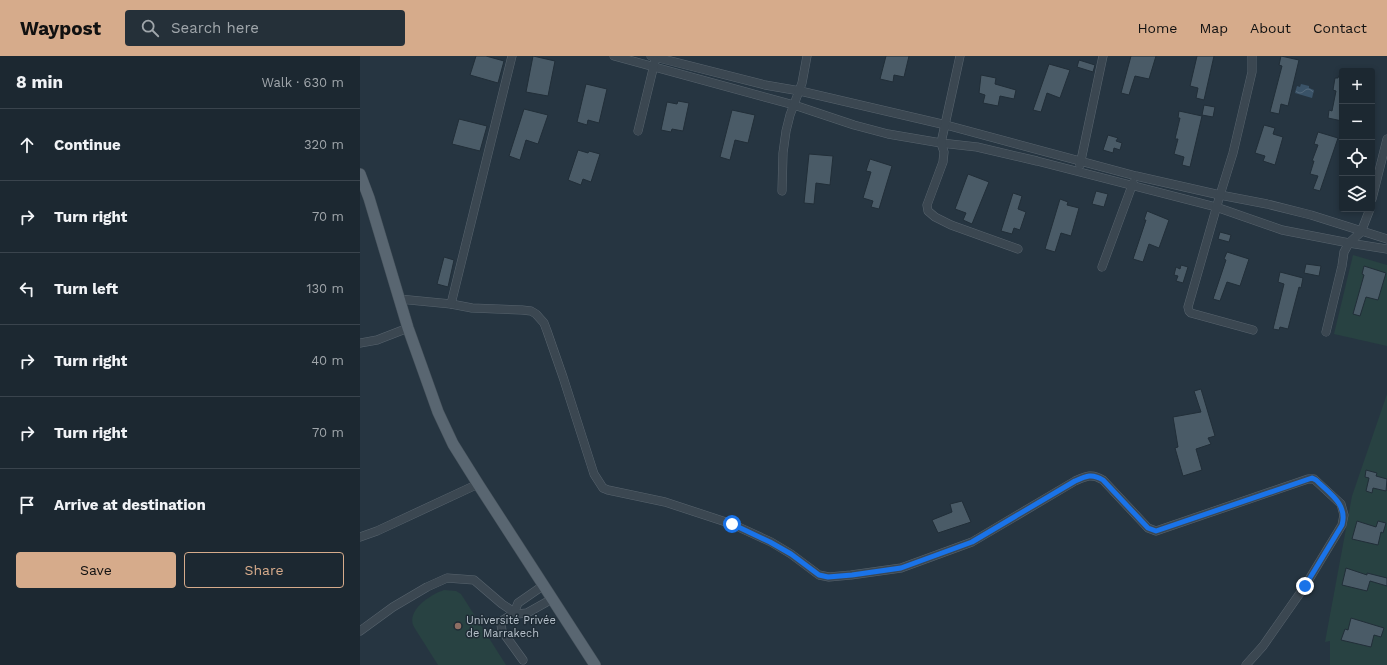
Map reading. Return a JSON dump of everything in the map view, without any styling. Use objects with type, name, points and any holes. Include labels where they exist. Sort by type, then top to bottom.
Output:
[{"type":"main road","points":[[360,174],[369,198],[408,328],[438,412],[453,444],[595,665]]},
{"type":"street","points":[[451,304],[512,56]]},
{"type":"street","points":[[614,56],[794,105],[854,126],[888,134],[941,143],[977,147],[1216,208],[1282,230],[1387,249]]},
{"type":"street","points":[[638,131],[654,66],[655,56],[765,85],[800,91],[946,125],[1082,160],[1136,176],[1267,204],[1311,215],[1387,239]]},
{"type":"street","points":[[782,192],[784,153],[788,120],[804,78],[807,56]]},
{"type":"street","points":[[960,56],[941,143],[944,152],[944,162],[927,206],[928,211],[935,217],[951,225],[1018,249]]},
{"type":"street","points":[[1079,172],[1104,56]]},
{"type":"street","points":[[1252,56],[1252,72],[1233,153],[1188,310],[1191,313],[1253,330]]},
{"type":"street","points":[[1375,188],[1387,139]]},
{"type":"street","points":[[1102,267],[1136,176]]},
{"type":"street","points":[[1326,332],[1344,252],[1349,243],[1361,232],[1369,212]]},
{"type":"street","points":[[399,299],[451,304],[472,308],[531,311],[540,318],[545,327],[563,376],[594,474],[603,488],[665,502],[732,524],[770,542],[791,554],[819,575],[828,577],[901,568],[965,545],[1075,481],[1088,475],[1098,477],[1103,480],[1148,528],[1156,531],[1308,479],[1314,479],[1340,504],[1344,515],[1342,525],[1305,586],[1263,646],[1246,665]]},
{"type":"street","points":[[360,343],[377,340],[408,328]]},
{"type":"street","points":[[360,537],[377,531],[478,484]]},
{"type":"street","points":[[360,631],[393,607],[427,587],[447,578],[474,580],[514,613],[524,614],[552,599]]},
{"type":"street","points":[[523,660],[501,627],[503,620],[514,613],[518,604],[544,585]]},
{"type":"green space","points":[[1353,255],[1387,265],[1387,346],[1334,334]]},
{"type":"green space","points":[[1387,394],[1387,665],[1330,665],[1330,641],[1325,642],[1352,496]]},
{"type":"green space","points":[[444,590],[456,591],[461,594],[506,665],[438,665],[414,627],[412,621],[416,609],[426,599]]},
{"type":"water","points":[[1301,84],[1309,86],[1309,88],[1314,90],[1312,98],[1295,93],[1297,86],[1300,87]]},
{"type":"building","points":[[476,56],[486,56],[504,61],[498,83],[470,75]]},
{"type":"building","points":[[533,56],[555,61],[548,96],[526,92]]},
{"type":"building","points":[[886,56],[909,56],[904,77],[894,75],[893,82],[880,79]]},
{"type":"building","points":[[1131,56],[1156,56],[1149,79],[1135,76],[1129,95],[1121,93]]},
{"type":"building","points":[[1197,56],[1214,56],[1204,100],[1196,98],[1198,88],[1190,86]]},
{"type":"building","points":[[1281,56],[1299,60],[1288,106],[1281,104],[1279,114],[1270,112],[1282,66],[1279,65]]},
{"type":"building","points":[[1079,60],[1095,65],[1093,72],[1077,67]]},
{"type":"building","points":[[1049,64],[1070,70],[1060,98],[1047,93],[1041,112],[1033,110]]},
{"type":"building","points":[[981,75],[996,78],[995,84],[1016,90],[1014,99],[1000,96],[998,106],[983,103],[985,95],[979,93]]},
{"type":"building","points":[[1339,75],[1339,120],[1328,118],[1329,110],[1332,111],[1336,91],[1333,90],[1335,78],[1338,78]]},
{"type":"building","points":[[586,84],[607,89],[599,123],[588,120],[587,125],[577,122]]},
{"type":"building","points":[[678,101],[689,103],[683,131],[672,129],[671,132],[661,130],[667,102],[677,104]]},
{"type":"building","points":[[1204,105],[1215,107],[1213,117],[1202,115]]},
{"type":"building","points":[[524,109],[548,115],[538,144],[526,140],[520,160],[509,156]]},
{"type":"building","points":[[732,110],[755,115],[748,143],[735,140],[730,160],[720,157]]},
{"type":"building","points":[[1179,111],[1202,116],[1190,167],[1182,165],[1184,157],[1174,154],[1178,139],[1175,139],[1180,118],[1178,118]]},
{"type":"building","points":[[459,119],[487,126],[480,151],[452,144]]},
{"type":"building","points":[[1264,125],[1275,128],[1273,134],[1283,137],[1275,165],[1263,161],[1265,156],[1255,153]]},
{"type":"building","points":[[1318,132],[1338,138],[1320,191],[1313,189],[1318,176],[1310,174],[1314,161],[1312,161],[1318,145],[1314,144]]},
{"type":"building","points":[[1108,135],[1118,138],[1116,141],[1122,143],[1120,150],[1114,148],[1113,153],[1103,150]]},
{"type":"building","points":[[578,150],[600,154],[591,182],[583,179],[581,185],[568,180]]},
{"type":"building","points":[[809,154],[833,156],[830,185],[816,183],[814,204],[804,203]]},
{"type":"building","points":[[870,159],[892,166],[879,209],[871,207],[873,201],[863,198],[871,172],[866,171]]},
{"type":"building","points":[[968,174],[989,182],[972,224],[963,220],[966,213],[955,209]]},
{"type":"building","points":[[1096,191],[1108,194],[1104,207],[1092,204]]},
{"type":"building","points":[[1013,193],[1022,196],[1018,209],[1026,212],[1020,230],[1014,228],[1012,234],[1001,231]]},
{"type":"building","points":[[1060,199],[1068,202],[1067,205],[1079,208],[1071,236],[1061,233],[1055,252],[1045,249]]},
{"type":"building","points":[[1147,211],[1169,220],[1159,248],[1149,244],[1143,262],[1133,259],[1146,220],[1144,220]]},
{"type":"building","points":[[1220,232],[1231,235],[1229,242],[1218,239]]},
{"type":"building","points":[[1227,252],[1249,259],[1240,286],[1227,282],[1220,301],[1213,299],[1226,260],[1224,259]]},
{"type":"building","points":[[444,257],[454,260],[448,287],[437,284]]},
{"type":"building","points":[[1306,264],[1321,266],[1319,276],[1304,273]]},
{"type":"building","points":[[1181,265],[1188,267],[1183,283],[1176,281],[1178,276],[1174,275],[1176,267],[1180,269]]},
{"type":"building","points":[[1364,266],[1386,273],[1378,300],[1366,297],[1360,316],[1353,314],[1364,275],[1362,274]]},
{"type":"building","points":[[1280,272],[1303,278],[1301,288],[1299,287],[1288,329],[1280,327],[1279,330],[1273,329],[1284,284],[1278,282]]},
{"type":"building","points":[[1201,389],[1215,436],[1208,438],[1211,444],[1196,449],[1202,470],[1183,476],[1175,448],[1178,447],[1173,417],[1201,412],[1194,391]]},
{"type":"building","points":[[1366,470],[1377,473],[1376,476],[1387,479],[1386,491],[1373,488],[1372,493],[1366,491],[1369,478],[1365,477]]},
{"type":"building","points":[[962,501],[971,522],[938,533],[932,520],[952,512],[950,504]]},
{"type":"building","points":[[1357,521],[1376,527],[1378,521],[1386,523],[1383,533],[1381,532],[1378,545],[1352,539]]},
{"type":"building","points":[[1346,568],[1367,575],[1367,573],[1387,578],[1387,586],[1370,581],[1367,591],[1342,585]]},
{"type":"building","points":[[1351,618],[1384,628],[1381,637],[1374,635],[1371,647],[1341,640],[1345,629],[1348,630]]},
{"type":"place","name":"Université Privée de Marrakech","points":[[458,626]]},
{"type":"route","points":[[732,524],[770,542],[791,554],[819,575],[828,577],[901,568],[972,542],[1075,481],[1088,475],[1093,475],[1103,480],[1148,528],[1153,531],[1160,531],[1312,478],[1316,480],[1340,504],[1344,511],[1344,520],[1305,586]]}]
